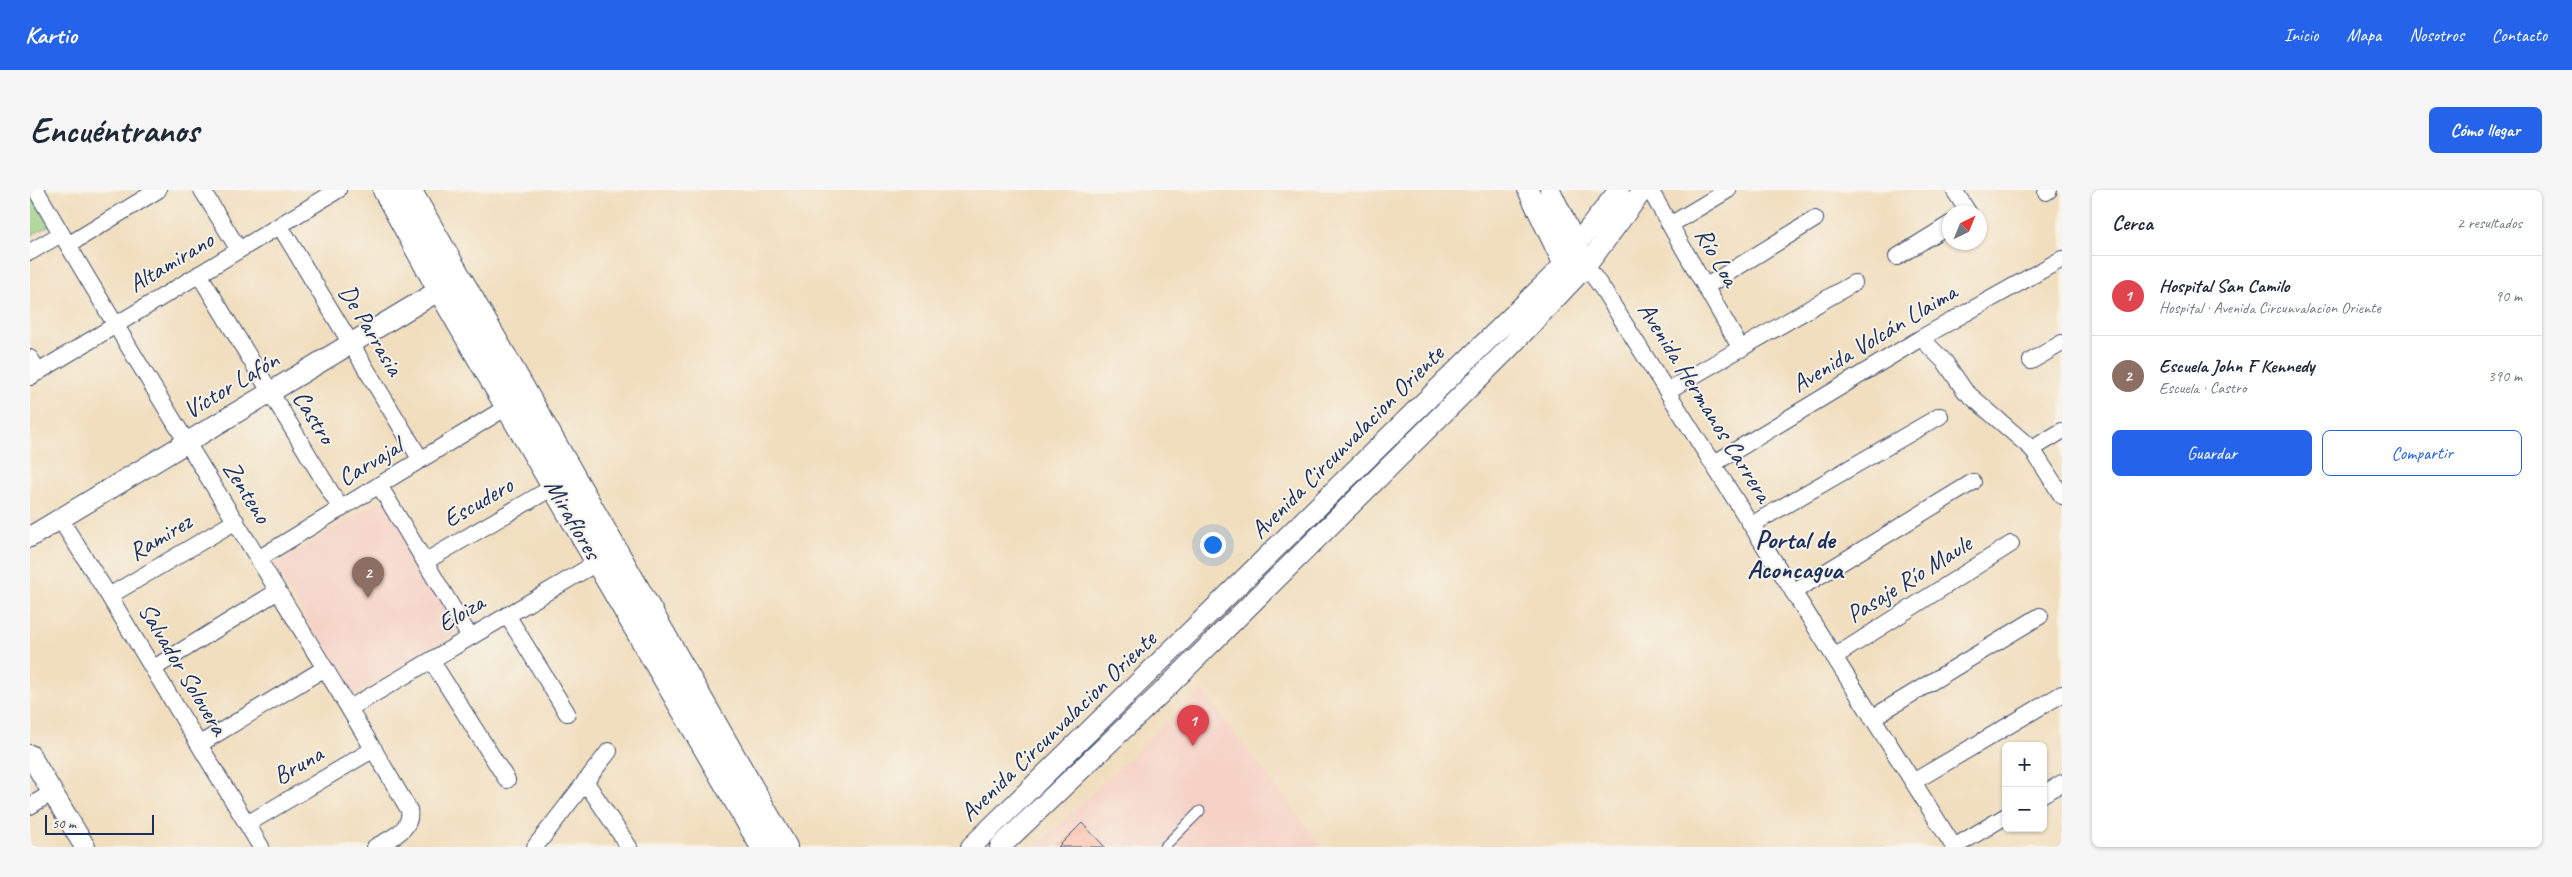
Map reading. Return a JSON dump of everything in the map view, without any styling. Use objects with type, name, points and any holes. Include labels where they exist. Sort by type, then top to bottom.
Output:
[{"type":"main road","name":"Miraflores","points":[[385,190],[449,284],[785,847]]},
{"type":"main road","name":"Miraflores","points":[[409,190],[449,284],[507,408],[555,486],[763,847]]},
{"type":"street","name":"Zenteno","points":[[36,190],[115,326],[350,708],[409,810],[408,822],[397,834],[375,847]]},
{"type":"street","points":[[30,252],[64,240],[158,190]]},
{"type":"street","points":[[202,190],[239,250]]},
{"type":"street","name":"Altamirano","points":[[33,369],[115,326],[338,190]]},
{"type":"street","points":[[1528,190],[1564,265],[1586,266]]},
{"type":"street","name":"Avenida Hermanos Carrera","points":[[1550,190],[1586,266],[1667,391],[1954,847]]},
{"type":"street","name":"Avenida Circunvalacion Oriente","points":[[971,847],[1564,265],[1577,244],[1619,190]]},
{"type":"street","name":"Avenida Circunvalacion Oriente","points":[[1000,847],[1132,722],[1499,358],[1586,266],[1643,190]]},
{"type":"street","name":"Río Loa","points":[[1650,190],[1741,349]]},
{"type":"street","points":[[1670,226],[1728,190]]},
{"type":"street","points":[[1954,190],[1964,205]]},
{"type":"street","points":[[1705,287],[1815,219]]},
{"type":"street","name":"De Parrasia","points":[[280,226],[421,460]]},
{"type":"street","points":[[1897,257],[1942,229]]},
{"type":"street","name":"Avenida Volcán Llaima","points":[[1713,464],[1921,338],[2062,259]]},
{"type":"street","name":"Castro","points":[[199,274],[340,509]]},
{"type":"street","points":[[1667,391],[1854,283]]},
{"type":"street","name":"Víctor Lafón","points":[[30,537],[449,284]]},
{"type":"street","points":[[1921,338],[1945,362],[1965,391],[2032,449],[2062,496]]},
{"type":"street","points":[[2031,361],[2062,343]]},
{"type":"street","name":"Carvajal","points":[[258,559],[507,408]]},
{"type":"street","points":[[1751,525],[1940,416]]},
{"type":"street","points":[[2032,449],[2062,431]]},
{"type":"street","points":[[1793,592],[1973,482]]},
{"type":"street","points":[[379,485],[470,637]]},
{"type":"street","name":"Escudero","points":[[426,561],[555,486]]},
{"type":"street","name":"Salvador Solovera","points":[[60,519],[154,668],[261,847]]},
{"type":"street","name":"Ramirez","points":[[109,596],[236,521]]},
{"type":"street","name":"Pasaje Río Maule","points":[[1834,657],[2011,544]]},
{"type":"street","name":"Eloiza","points":[[350,708],[598,562]]},
{"type":"street","points":[[154,668],[278,591]]},
{"type":"street","points":[[507,615],[567,713]]},
{"type":"street","points":[[1872,718],[2040,616]]},
{"type":"street","points":[[431,660],[507,780]]},
{"type":"street","points":[[200,744],[324,668]]},
{"type":"street","points":[[1912,782],[2062,694]]},
{"type":"street","name":"Bruna","points":[[247,824],[374,750]]},
{"type":"street","points":[[535,847],[609,750]]},
{"type":"street","points":[[30,754],[85,847]]},
{"type":"street","points":[[585,781],[629,847]]},
{"type":"street","points":[[2047,792],[2062,783]]},
{"type":"street","points":[[30,806],[53,792]]},
{"type":"street","points":[[1954,847],[2002,818]]},
{"type":"lane","points":[[1164,847],[1200,810]]},
{"type":"shaded area","points":[[384,497],[461,630],[351,696],[274,565]]},
{"type":"shaded area","points":[[1201,690],[1322,847],[1037,847],[1179,710]]},
{"type":"green space","points":[[30,191],[50,225],[30,236]]},
{"type":"building","points":[[1082,823],[1105,847],[1058,847]]},
{"type":"place","name":"Escuela John F Kennedy","points":[[368,598]]},
{"type":"place","name":"Hospital San Camilo","points":[[1193,746]]},
{"type":"district","name":"Portal de Aconcagua","points":[[1795,554]]}]
